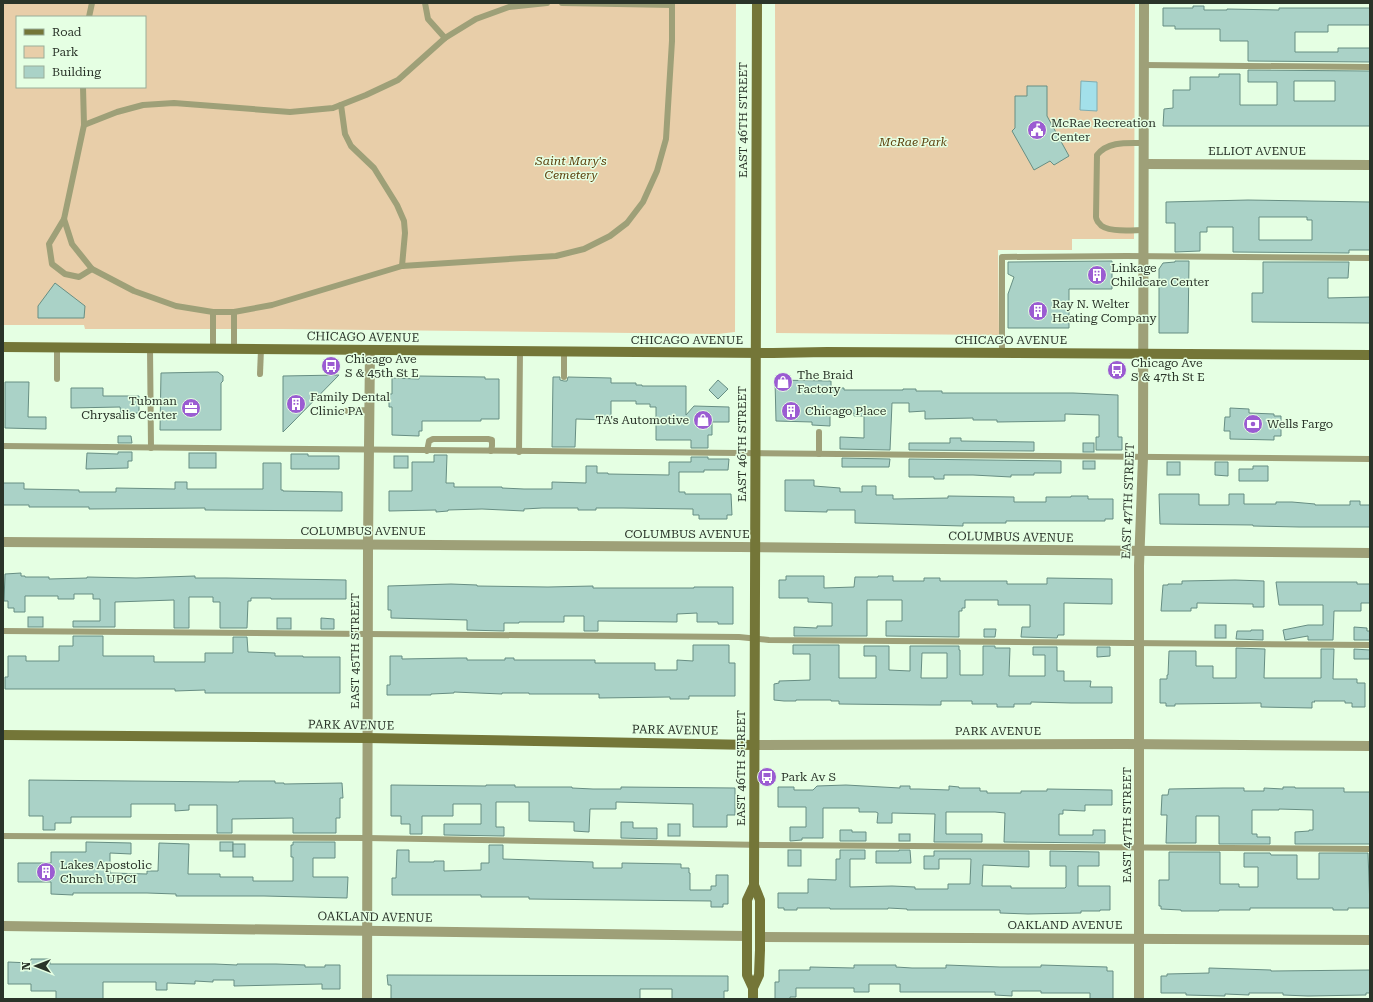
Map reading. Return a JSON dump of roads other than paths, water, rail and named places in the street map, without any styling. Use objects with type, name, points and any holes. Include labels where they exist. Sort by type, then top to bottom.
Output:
[{"type":"street","name":"EAST 46TH STREET","points":[[753,999],[753,988],[759,975],[760,937],[760,900],[754,885],[753,845],[757,3]]},
{"type":"street","name":"EAST 47TH STREET","points":[[1139,999],[1140,551],[1143,456],[1144,257],[1144,3]]},
{"type":"street","name":"ELLIOT AVENUE","points":[[1144,164],[1370,165]]},
{"type":"street","name":"CHICAGO AVENUE","points":[[3,347],[234,348],[520,352],[1370,355]]},
{"type":"street","name":"EAST 45TH STREET","points":[[367,999],[367,738],[370,350]]},
{"type":"street","name":"COLUMBUS AVENUE","points":[[3,542],[1370,553]]},
{"type":"street","name":"PARK AVENUE","points":[[3,734],[754,744],[1140,744],[1370,746]]},
{"type":"street","name":"EAST 46TH STREET","points":[[753,988],[747,975],[747,900],[754,885]]},
{"type":"street","name":"OAKLAND AVENUE","points":[[3,926],[747,936]]},
{"type":"street","name":"OAKLAND AVENUE","points":[[760,937],[1370,940]]},
{"type":"lane","points":[[89,16],[92,3]]},
{"type":"lane","points":[[425,3],[428,19],[445,38]]},
{"type":"lane","points":[[84,125],[117,112],[143,105],[167,103],[290,112],[334,108],[398,80],[445,38],[476,19],[509,7],[547,3]]},
{"type":"lane","points":[[64,219],[72,244],[92,269],[134,291],[176,306],[213,312],[234,312],[272,305],[402,266],[556,256],[584,249],[610,236],[627,223],[643,202],[657,171],[666,139],[670,101],[672,4],[562,3]]},
{"type":"lane","points":[[1144,65],[1370,67]]},
{"type":"lane","points":[[83,88],[84,125],[64,219],[50,244],[52,264],[65,274],[79,277],[92,269]]},
{"type":"lane","points":[[341,105],[345,134],[351,146],[374,168],[397,205],[404,221],[405,234],[402,266]]},
{"type":"lane","points":[[1143,230],[1108,230],[1098,223],[1096,217],[1097,155],[1100,150],[1113,145],[1144,143]]},
{"type":"lane","points":[[1002,353],[1002,257],[1370,258]]},
{"type":"lane","points":[[213,312],[213,348]]},
{"type":"lane","points":[[234,312],[234,348]]},
{"type":"lane","points":[[57,347],[57,379]]},
{"type":"lane","points":[[150,348],[151,448]]},
{"type":"lane","points":[[260,374],[261,349]]},
{"type":"lane","points":[[519,452],[520,352]]},
{"type":"lane","points":[[564,352],[564,377]]},
{"type":"lane","points":[[344,411],[369,410]]},
{"type":"lane","points":[[819,454],[820,432]]},
{"type":"lane","points":[[427,451],[429,442],[433,439],[488,439],[492,440],[491,451]]},
{"type":"lane","points":[[3,446],[1370,459]]},
{"type":"lane","points":[[3,631],[739,638],[754,640],[1370,645]]},
{"type":"lane","points":[[3,836],[367,838],[753,845],[1370,849]]},
{"type":"water","points":[[1081,81],[1097,82],[1097,111],[1080,110]]},
{"type":"place","name":"McRae Recreation Center","points":[[1037,130]]},
{"type":"place","name":"Linkage Childcare Center","points":[[1097,275]]},
{"type":"place","name":"Ray N. Welter Heating Company","points":[[1038,311]]},
{"type":"place","name":"Chicago Ave S & 45th St E","points":[[331,366]]},
{"type":"place","name":"Chicago Ave S & 47th St E","points":[[1117,370]]},
{"type":"place","name":"The Braid Factory","points":[[783,382]]},
{"type":"place","name":"Family Dental Clinic PA","points":[[296,404]]},
{"type":"place","name":"Tubman Chrysalis Center","points":[[191,408]]},
{"type":"place","name":"Chicago Place","points":[[791,411]]},
{"type":"place","name":"TA's Automotive","points":[[703,420]]},
{"type":"place","name":"Wells Fargo","points":[[1253,424]]},
{"type":"place","name":"Park Av S","points":[[767,777]]},
{"type":"place","name":"Lakes Apostolic Church UPCI","points":[[46,872]]},
{"type":"park label","name":"McRae Park","points":[[913,142]]},
{"type":"park label","name":"Saint Mary's Cemetery","points":[[571,168]]}]
